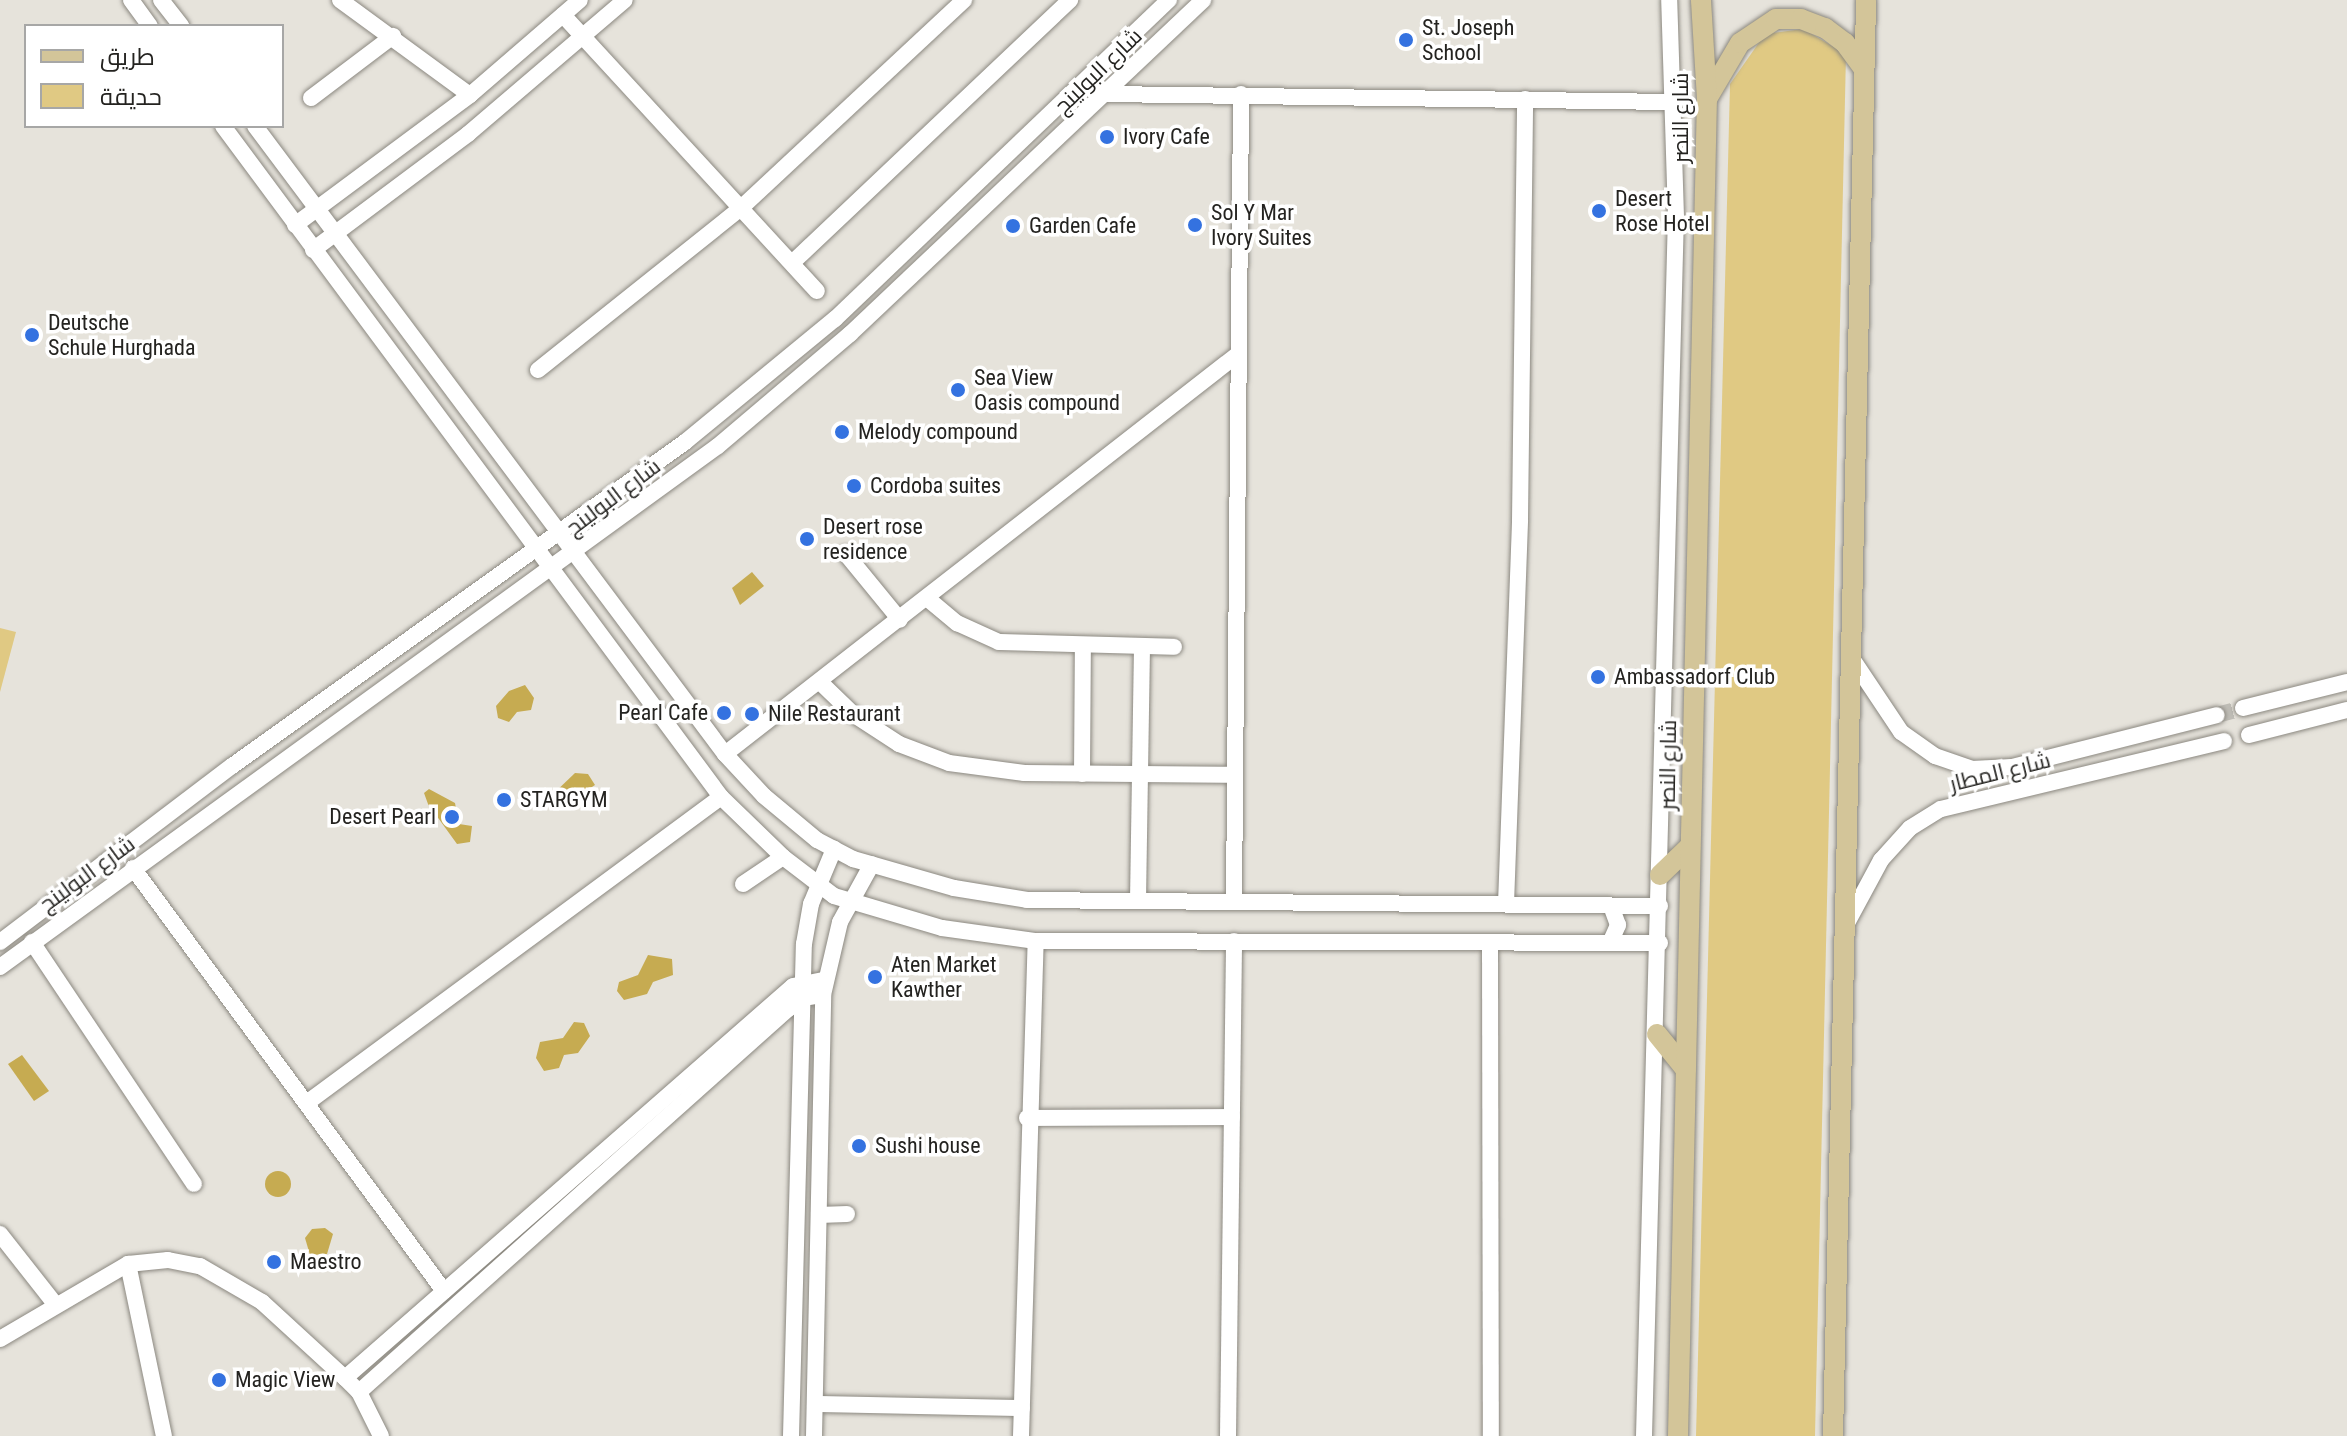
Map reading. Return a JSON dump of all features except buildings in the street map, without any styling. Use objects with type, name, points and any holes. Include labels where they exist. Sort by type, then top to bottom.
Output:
[{"type":"main road","name":"شارع النصر","points":[[1678,1436],[1707,99],[1701,0]]},
{"type":"main road","points":[[1833,1436],[1843,930],[1855,663],[1866,0]]},
{"type":"main road","points":[[1707,99],[1740,43],[1776,19],[1801,19],[1825,28],[1845,43],[1864,69]]},
{"type":"main road","points":[[1660,875],[1690,846]]},
{"type":"main road","points":[[1657,1034],[1686,1070]]},
{"type":"street","points":[[131,0],[149,24]]},
{"type":"street","points":[[161,0],[179,24]]},
{"type":"street","points":[[340,0],[470,95]]},
{"type":"street","points":[[295,225],[470,95],[580,0]]},
{"type":"street","points":[[313,250],[584,37],[625,0]]},
{"type":"street","points":[[538,370],[741,208],[964,0]]},
{"type":"street","points":[[792,263],[1070,0]]},
{"type":"street","name":"شارع البولينج","points":[[0,942],[232,766],[685,442],[835,319],[1169,0]]},
{"type":"street","name":"شارع البولينج","points":[[0,967],[133,868],[575,553],[718,446],[850,334],[1203,0]]},
{"type":"street","points":[[1644,1436],[1660,943],[1674,102],[1669,0]]},
{"type":"street","points":[[563,15],[817,291]]},
{"type":"street","points":[[311,98],[393,36]]},
{"type":"street","points":[[1129,40],[1144,57]]},
{"type":"street","points":[[1106,94],[1674,102]]},
{"type":"street","points":[[1234,901],[1241,94]]},
{"type":"street","points":[[1506,904],[1520,520],[1525,99]]},
{"type":"street","points":[[224,128],[721,797],[783,857],[818,884],[849,902],[942,928],[1036,941],[1660,943]]},
{"type":"street","points":[[256,128],[317,210],[338,232],[725,754],[764,796],[834,849],[872,864],[1004,897],[1660,906]]},
{"type":"street","points":[[835,319],[850,334]]},
{"type":"street","points":[[725,754],[821,683],[1238,354]]},
{"type":"street","points":[[846,554],[900,620]]},
{"type":"street","points":[[928,599],[957,623],[999,642],[1174,647]]},
{"type":"street","points":[[1082,774],[1083,646]]},
{"type":"street","points":[[1138,901],[1142,647]]},
{"type":"street","name":"شارع المطار","points":[[1855,663],[1901,732],[1935,756],[1972,769],[2012,767],[2217,715]]},
{"type":"street","points":[[2243,708],[2347,682]]},
{"type":"street","points":[[821,683],[853,714],[899,744],[949,763],[987,771],[1235,775]]},
{"type":"street","points":[[2249,735],[2347,710]]},
{"type":"street","points":[[2115,741],[2121,764]]},
{"type":"street","name":"شارع المطار","points":[[1843,930],[1881,860],[1920,821],[1941,809],[2224,741]]},
{"type":"street","points":[[232,766],[247,786]]},
{"type":"street","points":[[212,783],[226,802]]},
{"type":"street","points":[[308,1102],[721,797]]},
{"type":"street","points":[[791,1436],[806,924],[818,884],[834,849]]},
{"type":"street","points":[[743,884],[783,857]]},
{"type":"street","points":[[814,1436],[824,987],[849,902],[872,864]]},
{"type":"street","points":[[133,868],[444,1291]]},
{"type":"street","points":[[1610,943],[1618,925],[1611,906]]},
{"type":"street","points":[[1021,1436],[1027,1118],[1036,941]]},
{"type":"street","points":[[1228,1436],[1234,941]]},
{"type":"street","points":[[32,942],[194,1184]]},
{"type":"street","points":[[1490,943],[1491,1436]]},
{"type":"street","points":[[345,1378],[568,1182],[803,990],[824,987]]},
{"type":"street","points":[[359,1392],[803,990]]},
{"type":"street","points":[[1027,1118],[1232,1117]]},
{"type":"street","points":[[568,1182],[581,1194]]},
{"type":"street","points":[[819,1215],[847,1214]]},
{"type":"street","points":[[0,1234],[55,1304]]},
{"type":"street","points":[[0,1339],[128,1264],[168,1260],[229,1279],[262,1302],[359,1392],[381,1436]]},
{"type":"street","points":[[128,1264],[164,1436]]},
{"type":"street","points":[[815,1404],[1022,1408]]},
{"type":"green space","points":[[1803,29],[1846,54],[1815,1436],[1696,1436],[1730,84],[1765,34]]},
{"type":"green space","points":[[0,628],[16,632],[0,692]]},
{"type":"shaded area","points":[[752,572],[764,586],[740,605],[732,588]]},
{"type":"shaded area","points":[[525,685],[534,698],[531,710],[517,712],[509,722],[498,718],[496,706],[509,691]]},
{"type":"shaded area","points":[[575,773],[588,774],[595,785],[561,807],[552,795]]},
{"type":"shaded area","points":[[429,789],[455,803],[459,824],[472,826],[470,842],[457,844],[428,804],[424,793]]},
{"type":"shaded area","points":[[648,955],[672,959],[673,975],[653,982],[647,994],[624,1000],[617,991],[619,982],[638,975]]},
{"type":"shaded area","points":[[574,1022],[584,1023],[590,1036],[578,1053],[564,1055],[559,1068],[544,1071],[536,1058],[540,1042],[563,1038]]},
{"type":"shaded area","points":[[22,1055],[49,1091],[34,1101],[8,1064]]},
{"type":"shaded area","points":[[278,1171],[287,1175],[291,1184],[287,1193],[278,1197],[269,1193],[265,1184],[269,1175]]},
{"type":"shaded area","points":[[325,1228],[333,1234],[327,1254],[310,1255],[305,1238],[312,1229]]},
{"type":"tunnel","points":[[2217,715],[2243,708]]},
{"type":"place","name":"St. Joseph School","points":[[1406,40]]},
{"type":"place","name":"Ivory Cafe","points":[[1107,137]]},
{"type":"place","name":"Desert Rose Hotel","points":[[1599,211]]},
{"type":"place","name":"Sol Y Mar Ivory Suites","points":[[1195,225]]},
{"type":"place","name":"Garden Cafe","points":[[1013,226]]},
{"type":"place","name":"Deutsche Schule Hurghada","points":[[32,335]]},
{"type":"place","name":"Sea View Oasis compound","points":[[958,390]]},
{"type":"place","name":"Melody compound","points":[[842,432]]},
{"type":"place","name":"Cordoba suites","points":[[854,486]]},
{"type":"place","name":"Desert rose residence","points":[[807,539]]},
{"type":"place","name":"Ambassadorf Club","points":[[1598,677]]},
{"type":"place","name":"Pearl Cafe","points":[[724,713]]},
{"type":"place","name":"Nile Restaurant","points":[[752,714]]},
{"type":"place","name":"STARGYM","points":[[504,800]]},
{"type":"place","name":"Desert Pearl","points":[[452,817]]},
{"type":"place","name":"Aten Market Kawther","points":[[875,977]]},
{"type":"place","name":"Sushi house","points":[[859,1146]]},
{"type":"place","name":"Maestro","points":[[274,1262]]},
{"type":"place","name":"Magic View","points":[[219,1380]]}]
